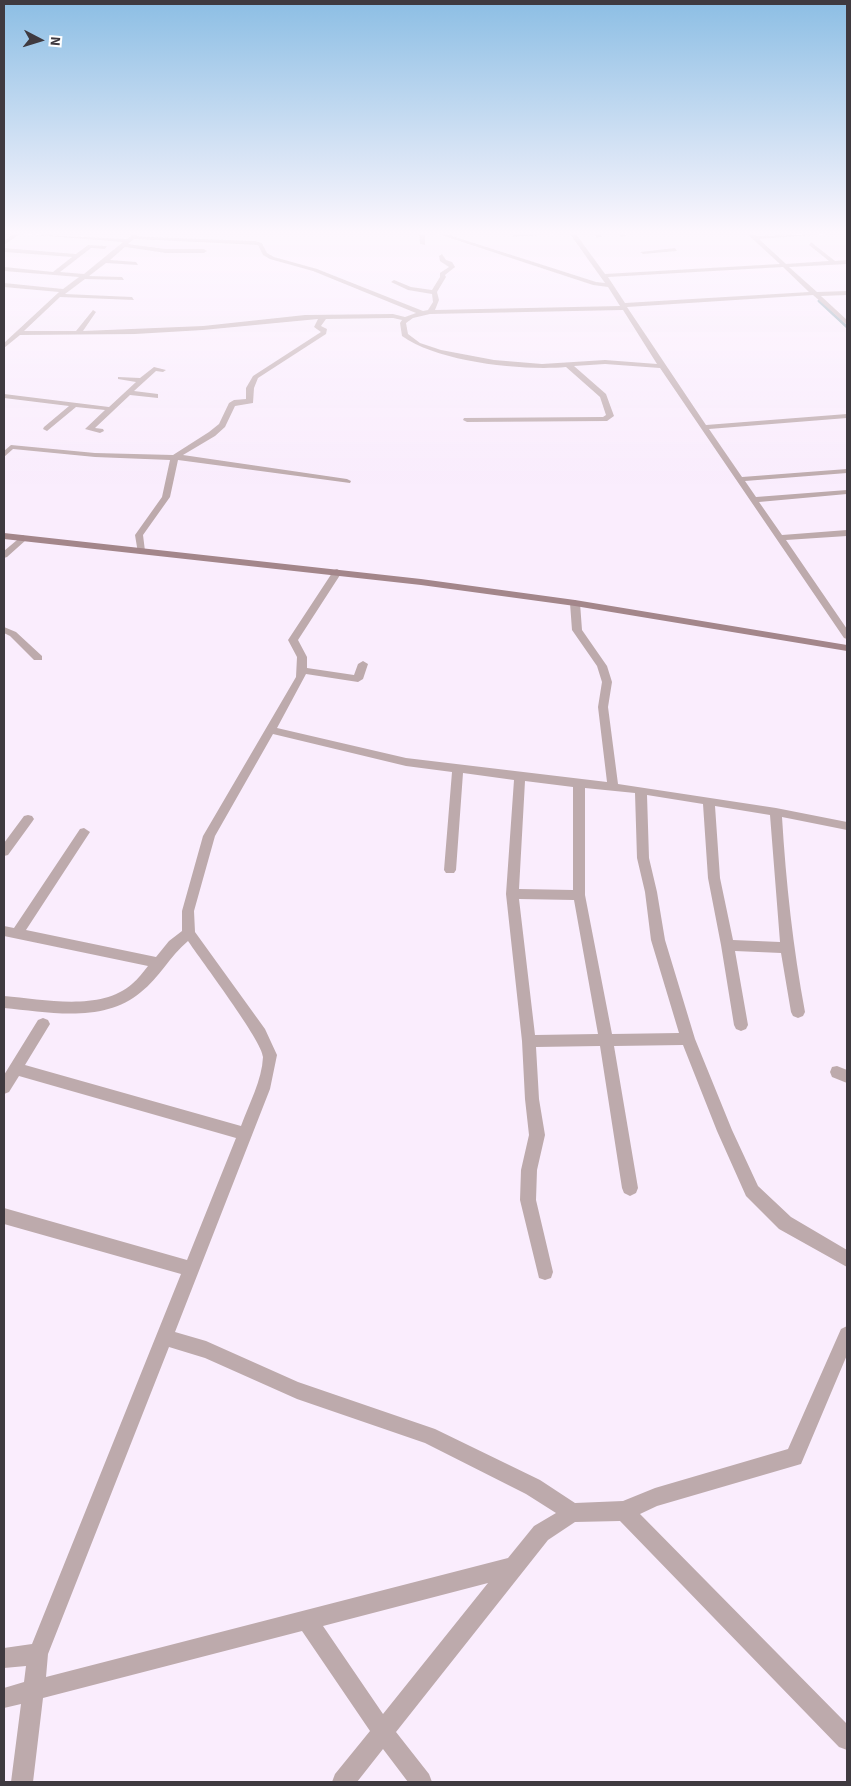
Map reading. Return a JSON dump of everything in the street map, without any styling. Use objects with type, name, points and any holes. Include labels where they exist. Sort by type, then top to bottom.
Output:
[{"type":"street","points":[[4,346],[35,317]]},
{"type":"street","points":[[78,333],[89,317]]},
{"type":"street","points":[[18,333],[78,333],[202,328],[301,317]]},
{"type":"street","points":[[141,551],[139,535],[166,497],[174,458],[212,434],[222,425],[232,405],[237,402],[250,401],[250,388],[255,377],[324,333],[325,330],[317,327],[324,317]]},
{"type":"street","points":[[398,317],[406,319],[410,317]]},
{"type":"street","points":[[630,317],[847,636]]},
{"type":"street","points":[[406,319],[403,323],[402,331],[404,336],[422,347],[498,364],[556,366],[603,362],[662,366]]},
{"type":"street","points":[[467,420],[604,419],[610,416],[603,396],[567,364]]},
{"type":"street","points":[[100,431],[89,429],[154,369],[163,370]]},
{"type":"street","points":[[120,378],[142,380]]},
{"type":"street","points":[[130,392],[155,396]]},
{"type":"street","points":[[4,396],[111,409]]},
{"type":"street","points":[[47,429],[74,404]]},
{"type":"street","points":[[705,427],[847,416]]},
{"type":"street","points":[[4,455],[7,447],[95,455],[226,462],[347,482]]},
{"type":"street","points":[[741,479],[847,471]]},
{"type":"street","points":[[754,500],[847,492]]},
{"type":"street","points":[[780,538],[847,533]]},
{"type":"street","points":[[4,536],[421,582],[575,603],[847,648]]},
{"type":"street","points":[[4,555],[23,538]]},
{"type":"street","points":[[22,1782],[38,1654],[263,1089],[270,1055],[260,1033],[189,932],[188,911],[209,836],[301,677],[302,657],[293,640],[337,572]]},
{"type":"street","points":[[575,603],[577,630],[602,666],[607,682],[604,707],[614,788]]},
{"type":"street","points":[[4,630],[13,634],[38,658]]},
{"type":"street","points":[[302,670],[358,679],[363,664]]},
{"type":"street","points":[[272,730],[406,762],[641,790],[776,812],[847,826]]},
{"type":"street","points":[[450,870],[458,769]]},
{"type":"street","points":[[520,777],[512,894],[530,1041],[532,1099],[537,1135],[529,1170],[528,1200],[545,1272]]},
{"type":"street","points":[[579,784],[579,895],[606,1039],[630,1188]]},
{"type":"street","points":[[641,790],[643,858],[651,892],[658,940],[688,1039],[752,1191],[785,1223],[847,1259]]},
{"type":"street","points":[[709,801],[714,878],[728,945],[741,1025]]},
{"type":"street","points":[[776,812],[780,881],[787,948],[798,1012]]},
{"type":"street","points":[[4,852],[28,819]]},
{"type":"street","points":[[84,832],[10,932],[158,962]]},
{"type":"street","points":[[512,894],[579,895]]},
{"type":"street","points":[[4,1002],[88,1008],[120,999],[137,988],[158,962],[189,932]]},
{"type":"street","points":[[728,945],[787,948]]},
{"type":"street","points":[[4,1087],[43,1024]]},
{"type":"street","points":[[530,1041],[688,1039]]},
{"type":"street","points":[[16,1069],[245,1134]]},
{"type":"street","points":[[4,1216],[190,1269]]},
{"type":"street","points":[[344,1782],[541,1533],[573,1513],[624,1511],[655,1497],[794,1457],[847,1335]]},
{"type":"street","points":[[164,1336],[206,1350],[297,1390],[429,1434],[533,1487],[573,1513]]},
{"type":"street","points":[[624,1511],[847,1739]]},
{"type":"street","points":[[4,1698],[513,1567]]},
{"type":"street","points":[[307,1621],[383,1732],[421,1782]]},
{"type":"street","points":[[4,1658],[38,1654]]},
{"type":"waterway","points":[[837,317],[847,327]]}]
